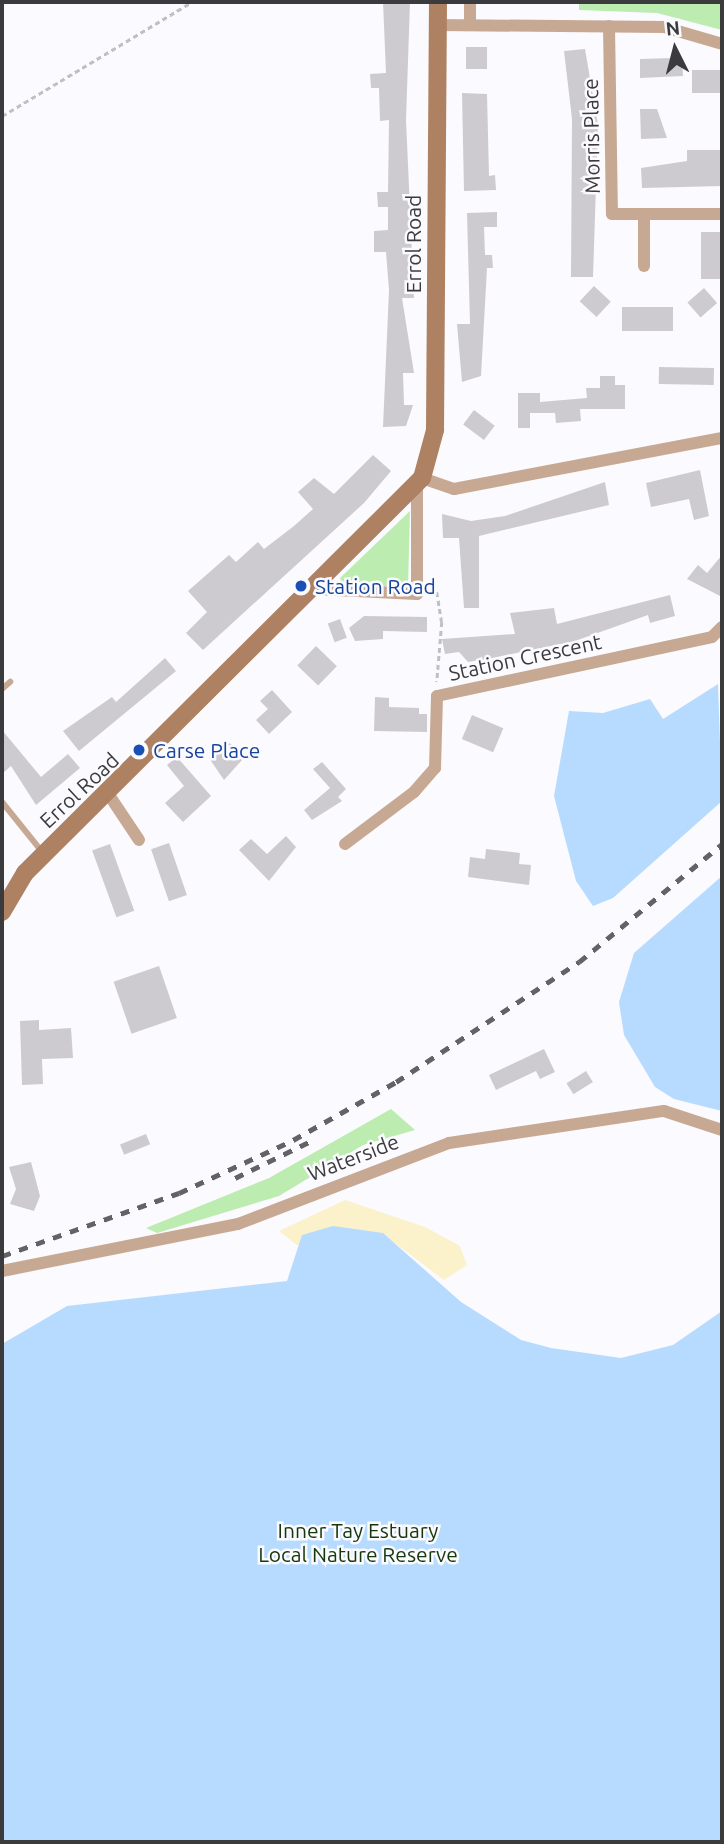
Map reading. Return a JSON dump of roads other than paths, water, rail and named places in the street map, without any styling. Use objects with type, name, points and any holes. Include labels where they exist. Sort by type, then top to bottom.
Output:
[{"type":"street","name":"Errol Road","points":[[315,589],[417,594],[420,480],[435,430],[438,2]]},
{"type":"street","points":[[470,2],[470,25]]},
{"type":"street","points":[[438,25],[664,27],[722,44]]},
{"type":"street","name":"Morris Place","points":[[609,26],[612,214],[722,214]]},
{"type":"street","points":[[644,214],[644,266]]},
{"type":"street","points":[[420,480],[454,489],[722,438]]},
{"type":"street","name":"Errol Road","points":[[2,912],[44,855],[109,795],[420,480]]},
{"type":"street","name":"Station Crescent","points":[[345,844],[414,792],[435,768],[437,696],[712,637],[722,627]]},
{"type":"street","points":[[109,795],[139,840]]},
{"type":"street","name":"Waterside","points":[[2,1271],[238,1224],[449,1143],[664,1111],[722,1130]]},
{"type":"lane","points":[[2,689],[10,682]]},
{"type":"lane","points":[[82,819],[80,808],[203,685],[214,690]]},
{"type":"lane","points":[[2,802],[44,855]]},
{"type":"water","points":[[718,684],[722,801],[613,898],[593,906],[576,881],[554,796],[569,711],[603,713],[650,699],[663,719]]},
{"type":"water","points":[[722,876],[722,1111],[674,1099],[655,1087],[624,1035],[619,1002],[634,953]]},
{"type":"water","name":"Inner Tay Estuary Local Nature Reserve","points":[[333,1226],[383,1233],[461,1302],[521,1340],[551,1348],[621,1358],[673,1345],[722,1311],[722,1842],[2,1842],[2,1344],[67,1306],[287,1281],[302,1235]]},
{"type":"railway","points":[[2,1256],[179,1193],[293,1140],[396,1082],[579,962],[722,844]]},
{"type":"railway","points":[[235,1178],[311,1141]]},
{"type":"place","name":"Station Road","points":[[301,586]]},
{"type":"place","name":"Carse Place","points":[[139,750]]}]
